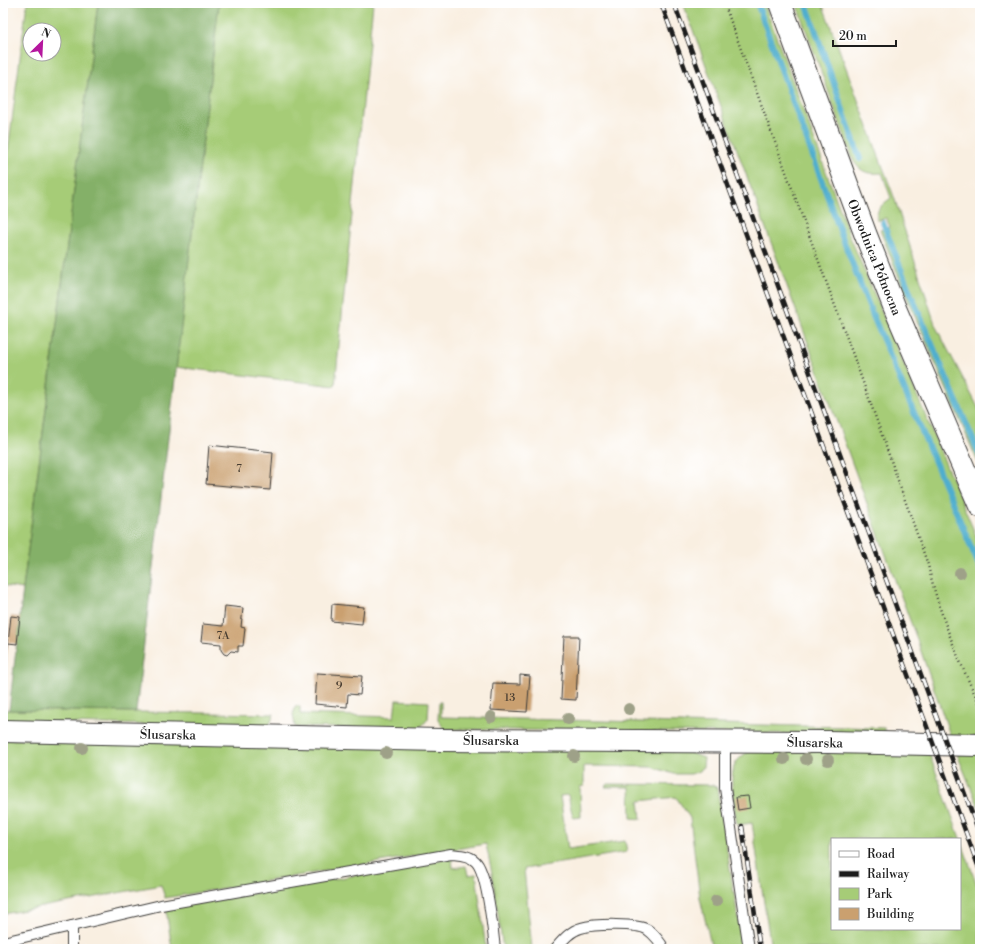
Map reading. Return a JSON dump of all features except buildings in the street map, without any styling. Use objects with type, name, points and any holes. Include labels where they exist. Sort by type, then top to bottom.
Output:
[{"type":"street","name":"Obwodnica Północna","points":[[780,3],[865,233],[894,306],[980,506]]},
{"type":"street","name":"Ślusarska","points":[[3,731],[441,740],[980,745]]},
{"type":"lane","points":[[725,742],[725,788],[749,949]]},
{"type":"lane","points":[[3,942],[161,905],[451,854],[470,857],[479,865],[482,872],[491,917],[495,949]]},
{"type":"lane","points":[[555,949],[568,935],[580,928],[630,925],[648,930],[664,949]]},
{"type":"lane","points":[[72,926],[72,949]]},
{"type":"path","points":[[724,3],[867,393],[928,565],[933,588],[952,641],[980,705]]},
{"type":"green space","points":[[27,3],[98,3],[23,589],[3,586],[3,190],[22,42],[22,62],[62,62],[62,22],[25,22]]},
{"type":"green space","points":[[98,3],[219,3],[136,712],[9,710],[23,589]]},
{"type":"green space","points":[[219,3],[373,3],[335,386],[176,367]]},
{"type":"green space","points":[[683,3],[764,3],[851,239],[980,545],[980,737],[950,735],[915,634]]},
{"type":"green space","points":[[796,3],[822,3],[894,197],[936,327],[980,411],[980,467],[908,300],[880,230],[890,227],[886,218],[877,221],[878,210],[891,198],[882,173],[863,171],[854,162]]},
{"type":"green space","points":[[396,700],[429,702],[428,719],[419,729],[295,727],[293,714],[296,706],[300,706],[300,714],[394,717]]},
{"type":"green space","points":[[439,702],[441,702],[441,717],[884,728],[886,735],[444,729],[438,719]]},
{"type":"green space","points":[[3,710],[274,714],[269,727],[3,722]]},
{"type":"green space","points":[[3,739],[680,749],[704,758],[703,767],[700,771],[691,774],[674,774],[652,767],[584,766],[584,786],[580,787],[581,817],[573,818],[568,795],[560,796],[568,849],[625,841],[627,852],[524,869],[532,949],[503,949],[493,878],[486,844],[165,898],[161,885],[3,914]]},
{"type":"green space","points":[[753,749],[929,753],[960,838],[831,838],[831,930],[961,930],[961,841],[980,893],[980,949],[771,949],[752,823],[737,825],[732,791],[732,773],[734,766],[743,755]]},
{"type":"green space","points":[[980,753],[980,810],[957,754]]},
{"type":"green space","points":[[608,784],[714,785],[717,788],[743,949],[712,949],[700,898],[690,818],[676,797],[639,801],[641,819],[631,818],[630,787],[605,787]]},
{"type":"green space","points":[[452,858],[453,868],[466,866],[468,875],[476,874],[486,949],[172,949],[166,909]]},
{"type":"waterway","points":[[757,3],[844,242],[873,316],[980,568]]},
{"type":"waterway","points":[[806,3],[860,159]]},
{"type":"waterway","points":[[883,223],[912,297],[980,456]]},
{"type":"railway","points":[[661,3],[980,871]]},
{"type":"railway","points":[[674,3],[980,835]]},
{"type":"railway","points":[[742,826],[760,949]]}]
